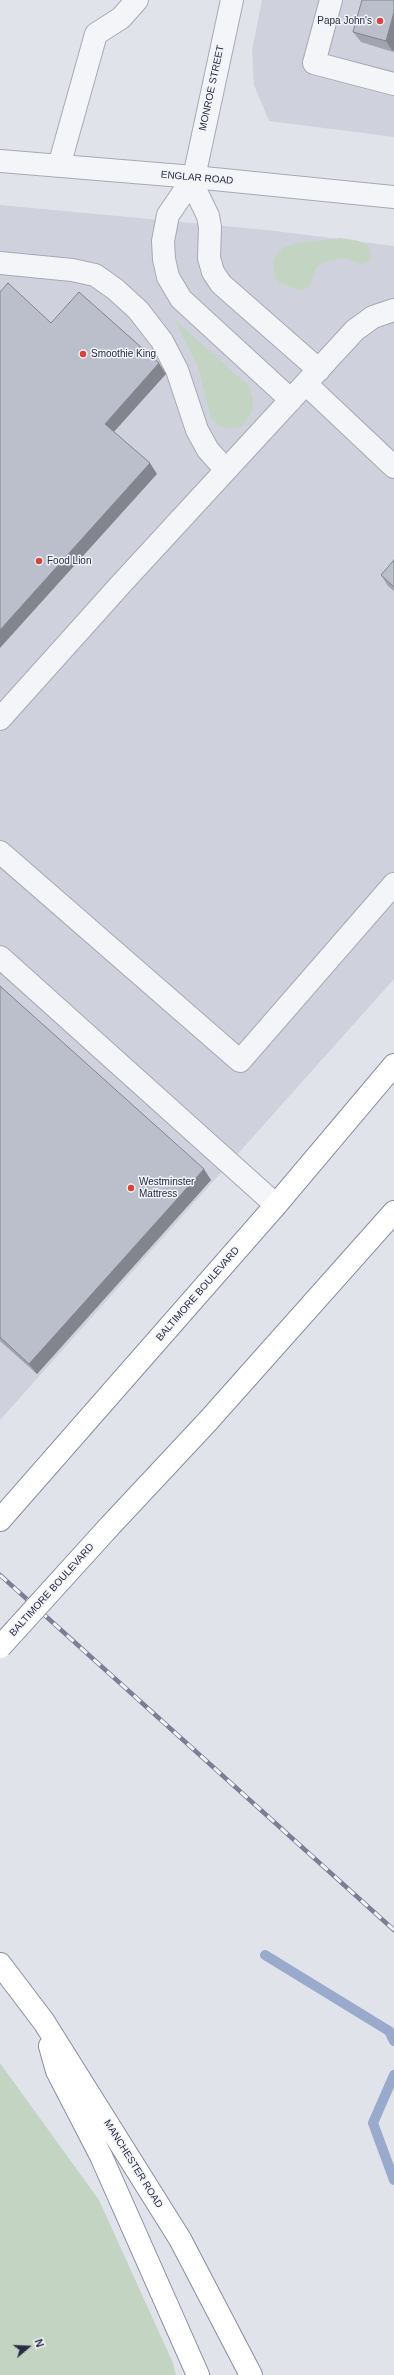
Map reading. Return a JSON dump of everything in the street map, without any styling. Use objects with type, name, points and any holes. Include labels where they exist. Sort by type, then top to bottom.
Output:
[{"type":"highway","name":"BALTIMORE BOULEVARD","points":[[0,1520],[45,1471],[394,1065]]},
{"type":"highway","name":"BALTIMORE BOULEVARD","points":[[0,1647],[208,1421],[394,1212]]},
{"type":"highway","name":"MANCHESTER ROAD","points":[[0,1964],[44,2022],[180,2239],[251,2375]]},
{"type":"highway","points":[[44,2022],[57,2071],[101,2156],[198,2375]]},
{"type":"street","points":[[59,166],[96,34],[122,18],[138,0]]},
{"type":"street","name":"MONROE STREET","points":[[194,177],[232,0]]},
{"type":"street","points":[[331,0],[314,63],[394,84]]},
{"type":"street","name":"ENGLAR ROAD","points":[[0,161],[194,177],[394,197]]},
{"type":"street","points":[[194,177],[195,189],[208,216],[210,227],[209,258],[213,272],[221,284],[312,377],[394,467]]},
{"type":"street","points":[[194,177],[187,190],[172,206],[165,224],[163,241],[164,259],[168,277],[181,299],[201,319],[291,400]]},
{"type":"street","points":[[0,263],[72,270],[95,276],[115,289],[138,310],[162,341],[177,370],[197,430],[208,450],[226,470]]},
{"type":"street","points":[[0,719],[355,330],[373,317],[394,310]]},
{"type":"street","points":[[0,852],[240,1061],[394,884]]},
{"type":"street","points":[[0,957],[276,1204]]},
{"type":"shaded area","points":[[262,0],[394,0],[394,137],[269,121],[254,85],[252,50]]},
{"type":"shaded area","points":[[0,205],[267,230],[394,246],[394,979],[0,1420]]},
{"type":"green space","points":[[340,238],[355,240],[367,244],[371,252],[371,259],[363,265],[345,258],[325,262],[317,267],[309,287],[301,291],[280,283],[275,278],[273,263],[275,256],[284,247],[298,243]]},
{"type":"green space","points":[[174,319],[249,386],[253,399],[252,412],[245,423],[240,427],[227,429],[220,427],[211,418],[198,367]]},
{"type":"green space","points":[[0,2063],[99,2200],[173,2363],[176,2375],[0,2375]]},
{"type":"building","name":"Papa John's","points":[[362,0],[394,0],[394,12],[386,41],[353,32]]},
{"type":"building","name":"Food Lion","points":[[8,283],[51,323],[79,292],[159,363],[105,424],[150,463],[0,630],[0,292]]},
{"type":"building","points":[[394,560],[394,587],[381,575]]},
{"type":"building","points":[[0,986],[204,1169],[29,1364],[0,1337]]},
{"type":"waterway","points":[[265,1955],[389,2031],[394,2041]]},
{"type":"waterway","points":[[394,2075],[373,2123],[394,2180]]},
{"type":"railway","points":[[0,1575],[394,1930]]},
{"type":"place","name":"Papa John's","points":[[380,21]]},
{"type":"place","name":"Smoothie King","points":[[83,354]]},
{"type":"place","name":"Food Lion","points":[[39,561]]},
{"type":"place","name":"Westminster Mattress","points":[[131,1188]]}]
